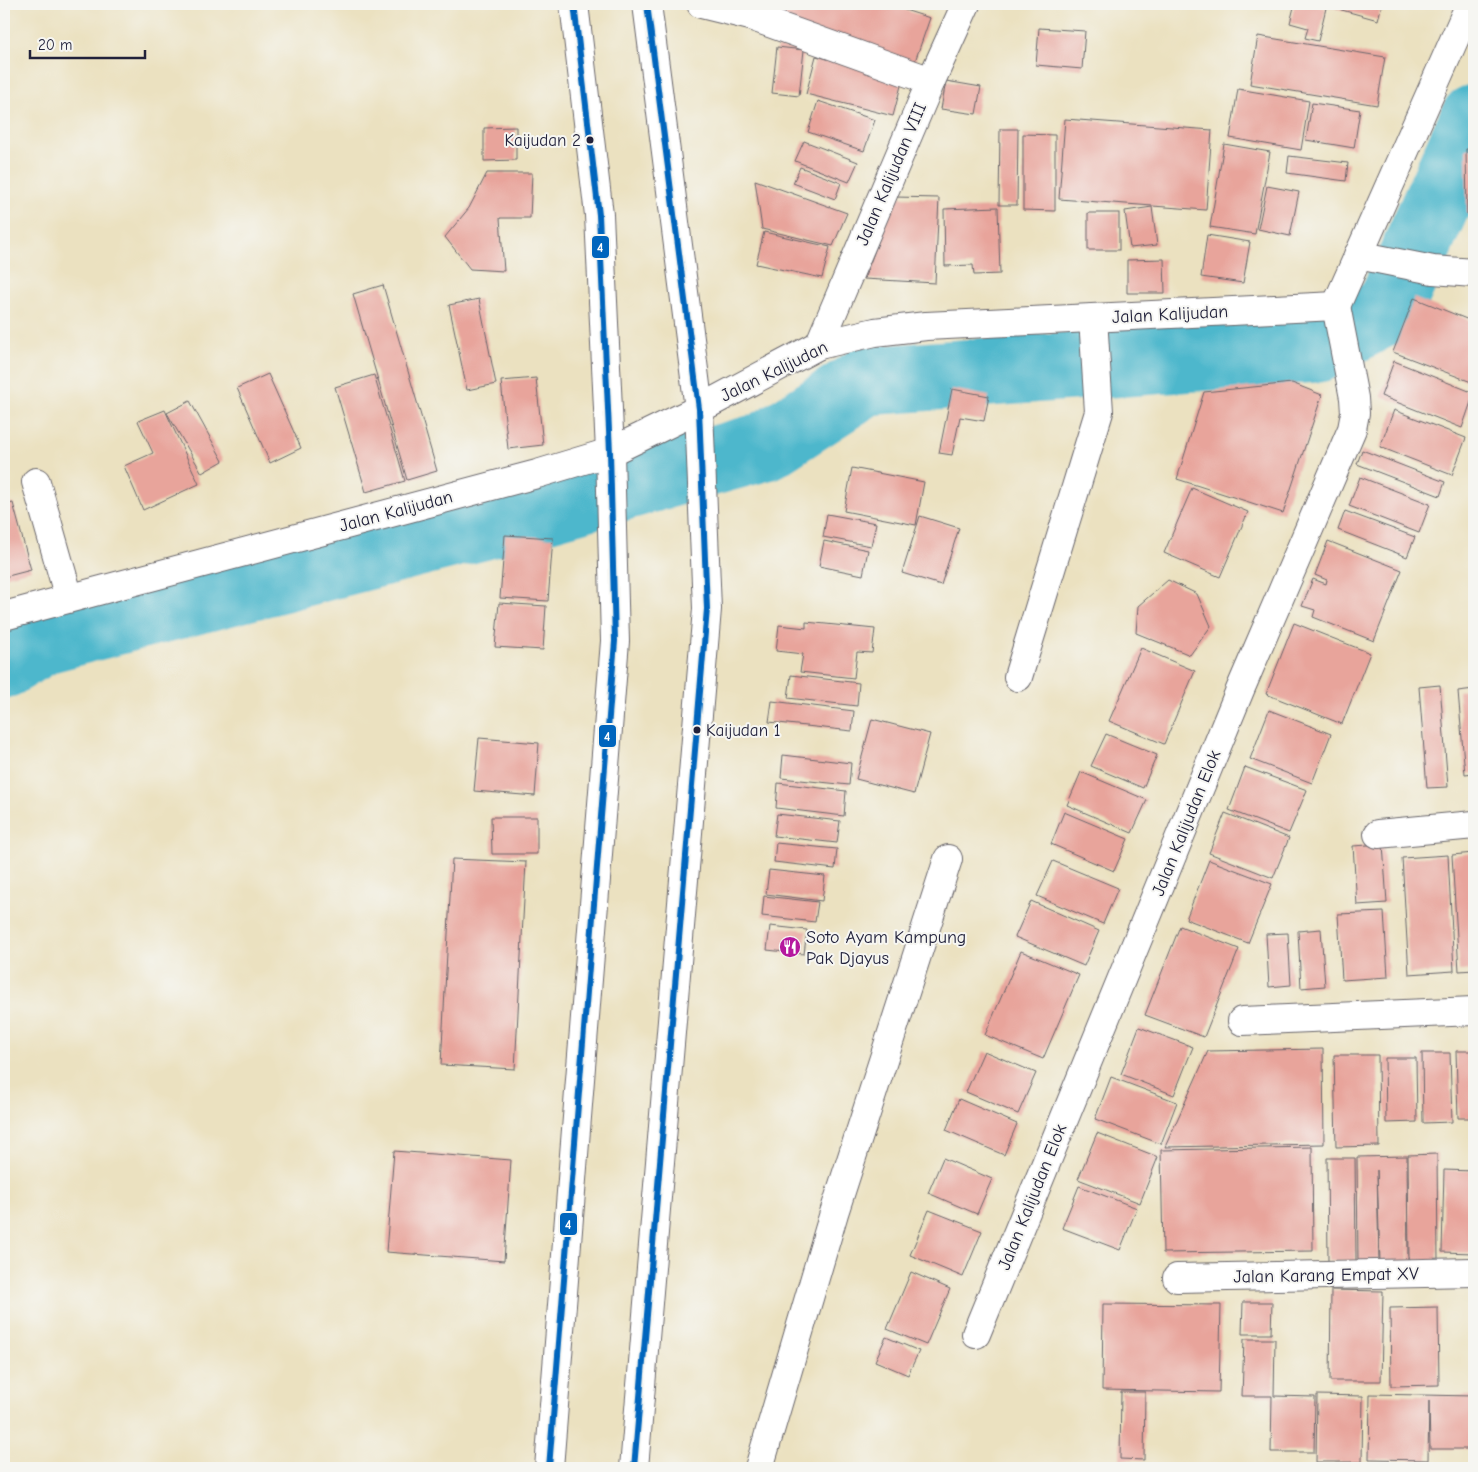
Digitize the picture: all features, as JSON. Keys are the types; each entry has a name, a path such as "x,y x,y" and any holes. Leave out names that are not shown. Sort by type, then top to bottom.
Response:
{"street":[{"path":"549,1468 615,641 610,465 599,215 574,4"},
{"path":"634,1468 707,609 699,409 648,4"},
{"path":"701,4 750,16 930,81"},
{"name":"Jalan Kalijudan VIII","path":"819,345 930,81 966,4"},
{"path":"1338,316 1358,256 1470,4"},
{"path":"1358,256 1433,270 1474,273"},
{"name":"Jalan Kalijudan","path":"4,616 537,474 610,465 699,409 819,345 875,332 926,326 1094,327 1338,316"},
{"name":"Jalan Kalijudan Elok","path":"976,1334 1240,690 1352,429 1355,413 1351,378 1338,316"},
{"path":"1018,677 1099,412 1094,327"},
{"path":"36,482 69,598"},
{"path":"1378,834 1474,825"},
{"path":"759,1468 834,1213 948,859"},
{"path":"1242,1021 1474,1011"},
{"name":"Jalan Karang Empat XV","path":"1177,1278 1474,1272"}],"building":[{"path":"772,4 886,4 930,18 913,67 767,19"},
{"path":"1288,4 1309,4 1326,8 1318,41 1305,38 1308,28 1290,23 1294,7 1287,6"},
{"path":"1320,4 1382,4 1378,20"},
{"path":"1039,28 1085,31 1082,69 1036,65"},
{"path":"1258,36 1385,57 1377,105 1250,84"},
{"path":"777,47 804,50 799,96 772,93"},
{"path":"816,56 903,78 893,116 806,94"},
{"path":"946,81 981,87 976,114 941,109"},
{"path":"1238,89 1309,101 1301,150 1230,138"},
{"path":"818,101 875,120 864,151 808,132"},
{"path":"1312,103 1360,110 1354,148 1306,140"},
{"path":"1065,119 1212,130 1206,210 1059,199"},
{"path":"516,127 516,160 484,161 484,128"},
{"path":"1000,129 1018,129 1017,205 999,205"},
{"path":"1023,134 1055,135 1055,211 1023,210"},
{"path":"804,141 858,162 849,182 795,161"},
{"path":"1224,144 1270,152 1255,234 1210,227"},
{"path":"1466,149 1474,149 1474,214 1467,214"},
{"path":"1289,156 1348,163 1346,181 1287,173"},
{"path":"800,167 841,183 835,199 793,183"},
{"path":"487,173 532,173 530,218 500,218 504,271 470,269 445,237 469,208"},
{"path":"755,180 847,213 833,246 762,229"},
{"path":"1267,186 1299,192 1290,236 1258,229"},
{"path":"895,197 939,198 935,283 864,279"},
{"path":"998,207 1000,274 974,275 973,265 945,266 944,209"},
{"path":"1152,207 1157,245 1130,248 1125,211"},
{"path":"1088,213 1119,213 1119,250 1088,250"},
{"path":"764,232 830,247 822,278 756,264"},
{"path":"1207,235 1250,242 1243,283 1201,277"},
{"path":"1164,259 1165,293 1127,293 1127,260"},
{"path":"383,285 437,471 407,480 353,294"},
{"path":"1414,298 1474,322 1474,383 1393,352"},
{"path":"479,299 496,384 467,390 449,305"},
{"path":"1394,361 1474,393 1462,428 1381,396"},
{"path":"268,374 301,448 270,463 237,388"},
{"path":"374,375 405,481 366,492 335,387"},
{"path":"536,378 543,445 508,449 501,381"},
{"path":"1292,383 1322,395 1283,513 1177,479 1204,392"},
{"path":"952,389 989,396 984,421 960,417 952,455 939,453"},
{"path":"190,401 223,461 202,473 167,413"},
{"path":"165,410 199,484 143,510 124,466 153,453 138,421"},
{"path":"1394,410 1466,438 1452,475 1380,447"},
{"path":"1362,450 1445,482 1440,496 1357,464"},
{"path":"852,468 924,482 916,525 844,511"},
{"path":"1360,477 1430,504 1419,533 1349,506"},
{"path":"1192,488 1248,512 1220,577 1164,553"},
{"path":"13,503 31,570 4,577 4,505"},
{"path":"1345,511 1415,537 1407,557 1338,530"},
{"path":"827,514 876,523 871,546 823,537"},
{"path":"920,516 959,528 941,585 902,573"},
{"path":"505,535 553,538 548,601 500,598"},
{"path":"824,541 868,550 863,575 819,566"},
{"path":"1328,541 1402,570 1374,641 1313,617 1315,610 1302,606 1313,579 1326,584 1327,580 1315,575"},
{"path":"1168,580 1197,594 1211,626 1190,655 1136,633 1138,606"},
{"path":"499,603 546,606 543,650 495,647"},
{"path":"806,622 875,629 872,653 857,652 854,678 800,672 803,654 776,651 779,625 806,628"},
{"path":"1294,623 1370,653 1342,724 1266,694"},
{"path":"1141,648 1195,671 1164,744 1109,721"},
{"path":"791,675 859,683 857,706 788,698"},
{"path":"1440,685 1448,787 1427,788 1419,687"},
{"path":"1474,689 1474,773 1465,774 1458,691"},
{"path":"772,701 854,711 852,731 769,722"},
{"path":"1269,710 1331,734 1312,783 1250,759"},
{"path":"872,719 930,734 914,794 856,779"},
{"path":"1106,734 1157,755 1143,788 1091,766"},
{"path":"479,738 539,743 535,796 474,791"},
{"path":"783,755 851,763 849,785 781,778"},
{"path":"1245,767 1307,790 1289,833 1229,810"},
{"path":"1081,772 1147,800 1132,833 1067,805"},
{"path":"778,783 846,791 844,816 776,808"},
{"path":"1064,812 1128,839 1114,871 1051,844"},
{"path":"1225,813 1289,838 1273,878 1209,853"},
{"path":"777,814 840,821 837,843 774,836"},
{"path":"491,817 537,817 537,854 492,854"},
{"path":"776,843 837,849 835,869 774,862"},
{"path":"1383,844 1387,903 1357,905 1353,846"},
{"path":"1474,853 1474,970 1459,971 1452,855"},
{"path":"1448,855 1454,971 1409,974 1402,858"},
{"path":"452,859 526,862 515,1069 441,1065"},
{"path":"1209,860 1272,884 1248,943 1186,919"},
{"path":"1053,861 1118,888 1103,924 1037,896"},
{"path":"769,870 825,876 822,901 766,894"},
{"path":"764,896 818,902 815,922 762,916"},
{"path":"1031,901 1099,931 1084,966 1015,937"},
{"path":"1384,912 1388,977 1342,980 1338,914"},
{"path":"770,926 807,930 804,954 767,950"},
{"path":"1180,926 1239,949 1204,1037 1145,1015"},
{"path":"1321,929 1325,986 1301,988 1298,931"},
{"path":"1288,933 1291,985 1269,987 1266,934"},
{"path":"1021,951 1079,975 1043,1059 985,1035"},
{"path":"1139,1027 1193,1047 1174,1095 1121,1074"},
{"path":"1323,1049 1324,1144 1165,1147 1208,1051"},
{"path":"984,1051 1036,1073 1018,1114 966,1092"},
{"path":"1456,1051 1474,1051 1474,1118 1458,1118"},
{"path":"1422,1053 1450,1053 1452,1122 1423,1123"},
{"path":"1334,1055 1378,1055 1379,1146 1336,1147"},
{"path":"1385,1058 1416,1058 1417,1122 1386,1123"},
{"path":"1111,1077 1177,1102 1161,1144 1095,1119"},
{"path":"959,1099 1017,1124 1004,1155 946,1130"},
{"path":"1097,1133 1158,1157 1140,1203 1078,1179"},
{"path":"1312,1147 1313,1251 1163,1253 1161,1150"},
{"path":"394,1151 511,1160 504,1261 386,1252"},
{"path":"1437,1154 1438,1261 1409,1261 1408,1155"},
{"path":"1407,1156 1408,1262 1380,1262 1377,1170 1379,1262 1358,1263 1357,1157"},
{"path":"943,1158 992,1179 977,1214 928,1193"},
{"path":"1327,1158 1355,1158 1356,1261 1328,1261"},
{"path":"1444,1170 1474,1171 1474,1253 1442,1252"},
{"path":"1079,1186 1137,1208 1120,1250 1062,1228"},
{"path":"929,1210 982,1231 963,1277 910,1255"},
{"path":"911,1272 950,1289 926,1345 887,1329"},
{"path":"1331,1290 1383,1291 1381,1381 1330,1381"},
{"path":"1243,1302 1272,1302 1271,1334 1242,1334"},
{"path":"1103,1304 1221,1305 1219,1392 1102,1390"},
{"path":"1438,1307 1439,1385 1391,1386 1390,1308"},
{"path":"886,1337 919,1351 908,1375 875,1361"},
{"path":"1244,1339 1275,1339 1274,1396 1315,1397 1314,1452 1271,1452 1272,1396 1242,1396"},
{"path":"1121,1392 1145,1392 1144,1460 1120,1459"},
{"path":"1370,1394 1474,1396 1474,1449 1430,1449 1429,1401 1428,1460 1369,1459"},
{"path":"1317,1395 1363,1396 1362,1462 1316,1462"}],"waterway":[{"path":"4,664 45,639 481,526 766,446 866,381 1318,348 1389,309 1474,119"}],"transit line":[{"name":"4","path":"549,1468 615,641 610,452 599,215 574,4"},
{"name":"4","path":"634,1468 707,609 699,409 647,4"}],"place":[{"name":"Kaijudan 2","path":"590,140"},
{"name":"Kaijudan 1","path":"697,730"},
{"name":"Soto Ayam Kampung Pak Djayus","path":"790,947"}]}
